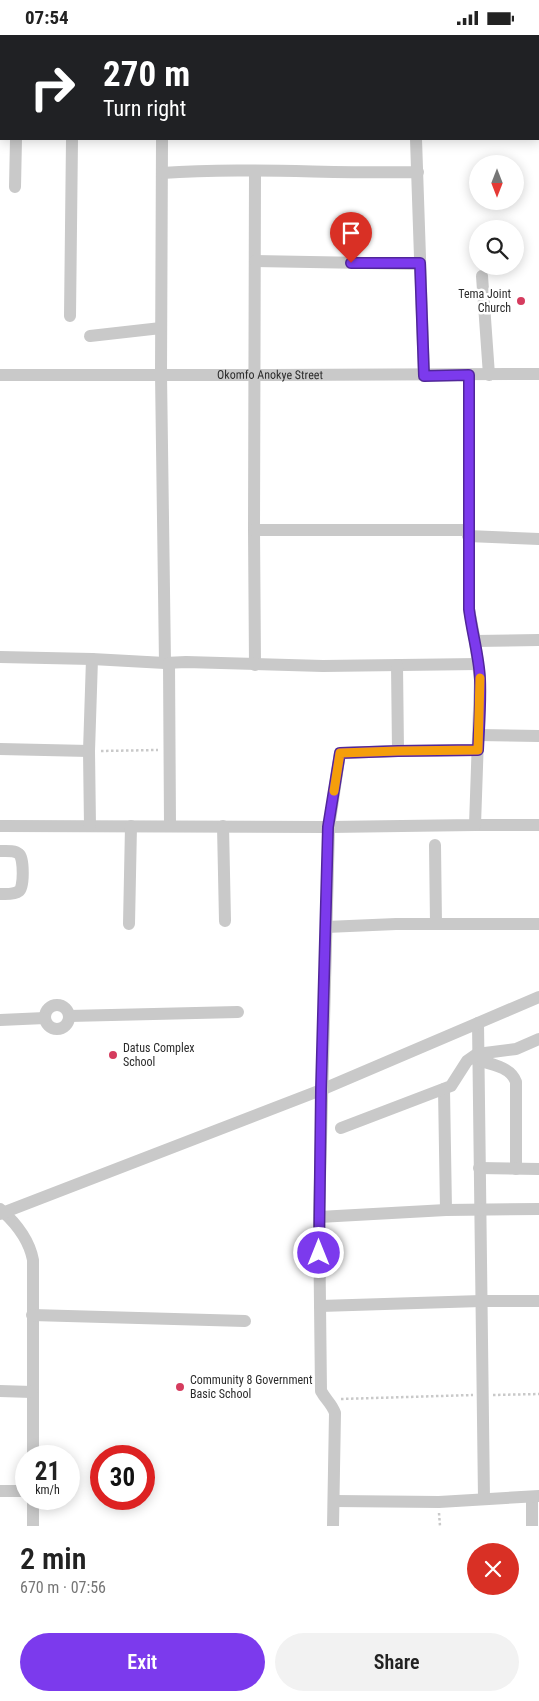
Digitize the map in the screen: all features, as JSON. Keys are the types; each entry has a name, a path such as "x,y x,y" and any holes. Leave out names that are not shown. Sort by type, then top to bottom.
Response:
{"street":[{"path":"14,187 16,140"},
{"path":"70,316 72,140"},
{"path":"162,140 161,375 170,826"},
{"path":"416,140 424,376"},
{"path":"162,173 198,170 418,172"},
{"path":"255,171 255,665"},
{"path":"255,261 420,263"},
{"path":"482,276 489,375"},
{"path":"90,336 161,328"},
{"name":"Okomfo Anokye Street","path":"0,375 424,376 539,374"},
{"path":"469,375 469,609 480,680 476,825"},
{"path":"254,531 468,533 539,539"},
{"path":"475,641 539,640"},
{"path":"0,657 255,665 478,664"},
{"path":"90,826 89,751 92,659"},
{"path":"396,665 398,751"},
{"path":"478,735 539,736"},
{"path":"0,749 89,751"},
{"path":"333,1526 336,1413 333,1405 325,1399 321,1391 319,1217 328,827 340,753 478,750"},
{"path":"0,826 328,827 539,825"},
{"path":"129,924 131,826"},
{"path":"223,826 225,921"},
{"path":"435,845 436,924"},
{"path":"0,851 15,851 22,858 22,888 14,894 0,894"},
{"path":"326,927 539,924"},
{"path":"33,1445 33,1260 23,1233 1,1212 321,1090 539,997"},
{"path":"0,1020 45,1018 50,1007 58,1005 66,1009 69,1016 238,1012"},
{"path":"478,1023 484,1499"},
{"path":"341,1128 451,1086 466,1061 516,1049 539,1039"},
{"path":"477,1057 509,1071 514,1076 516,1082 516,1169"},
{"path":"444,1089 446,1211"},
{"path":"479,1168 539,1169"},
{"path":"319,1217 539,1209"},
{"path":"320,1306 539,1301"},
{"path":"32,1315 245,1321"},
{"path":"0,1391 32,1392"},
{"path":"0,1491 15,1491"},
{"path":"335,1501 439,1502 535,1496 532,1526"},
{"path":"33,1510 33,1526"}],"path":[{"path":"89,751 169,749"},
{"path":"325,1399 539,1394"}],"slow traffic":[{"path":"334,791 340,753 478,750 480,678"}],"place":[{"name":"Tema Joint Church","path":"521,301"},
{"name":"Datus Complex School","path":"113,1055"},
{"name":"Community 8 Government Basic School","path":"180,1387"}],"route":[{"path":"319,1253 328,827 340,753 478,750 480,680 469,609 469,375 424,376 420,263 351,263"}]}
